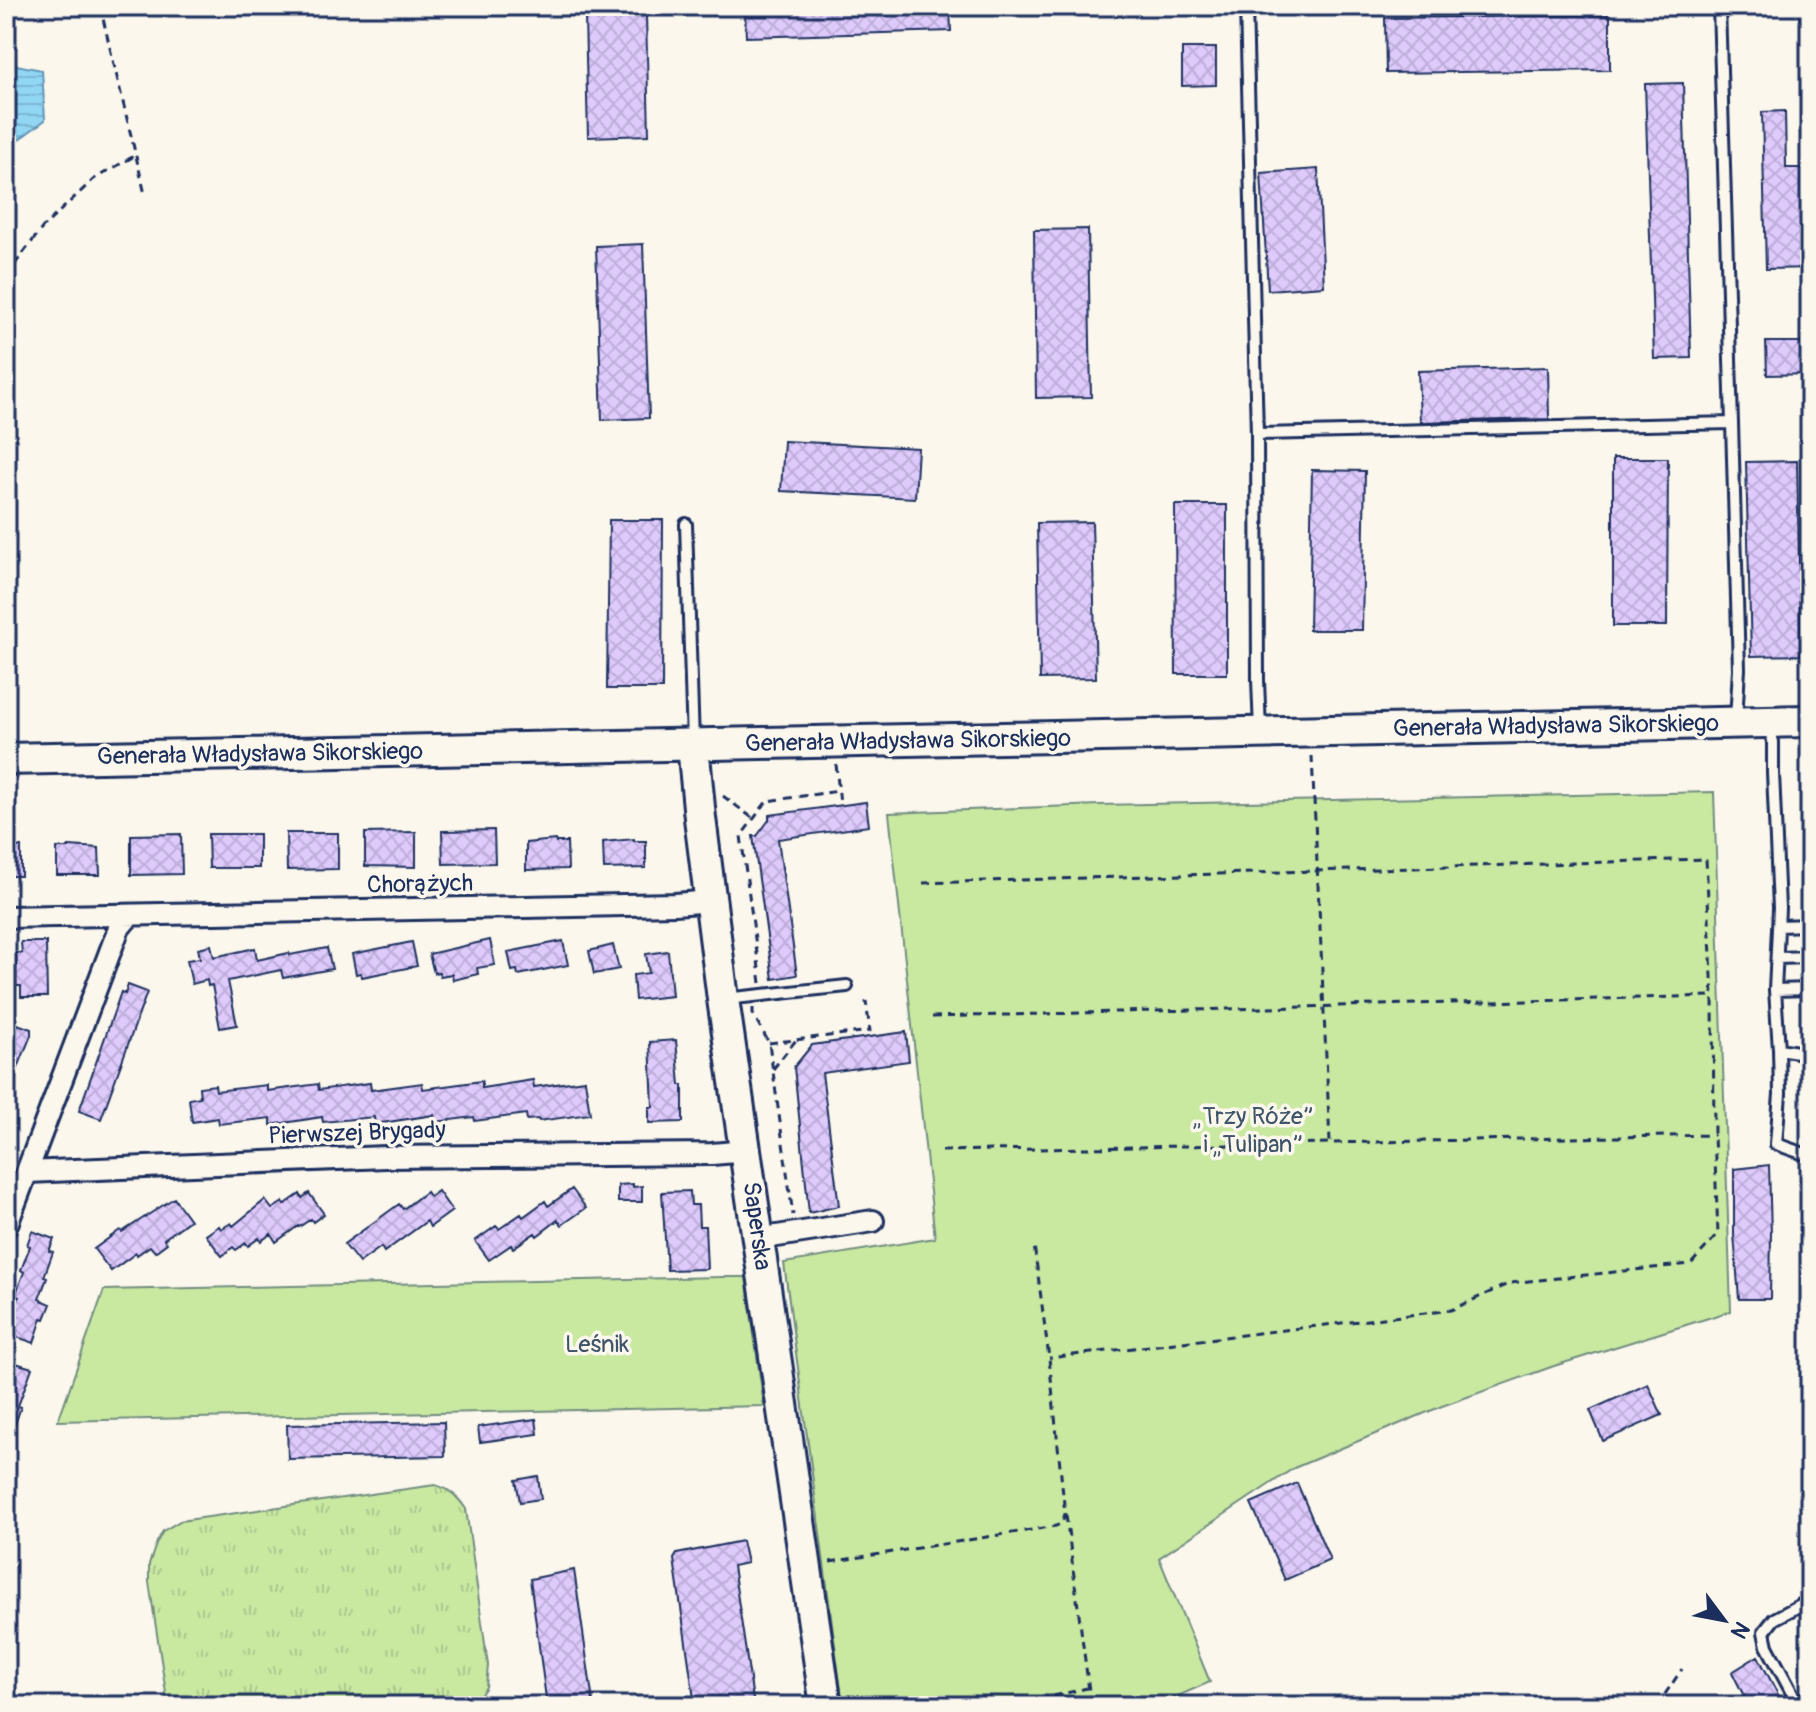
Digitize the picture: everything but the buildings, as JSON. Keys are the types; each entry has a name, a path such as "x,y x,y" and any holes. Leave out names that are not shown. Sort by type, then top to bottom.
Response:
{"main road":[{"name":"Generała Władysława Sikorskiego","path":"6,759 1810,721"},
{"name":"Saperska","path":"693,745 711,901 746,997 747,1151 826,1706"}],"street":[{"name":"Chorążych","path":"6,917 644,905 711,901"},
{"path":"6,1227 119,928 129,916"},
{"name":"Pierwszej Brygady","path":"27,1172 385,1157 712,1154 747,1151"},
{"path":"758,1239 873,1221"}],"lane":[{"path":"1246,6 1257,434 1260,733"},
{"path":"1719,6 1739,669 1736,722"},
{"path":"1257,434 1732,423"},
{"path":"686,524 693,745"},
{"path":"1767,722 1773,742 1779,908 1775,990 1780,1094 1776,1144 1810,1156"},
{"path":"1778,926 1810,925"},
{"path":"1777,958 1810,957"},
{"path":"746,997 847,986"},
{"path":"1775,990 1810,989"},
{"path":"1779,1049 1810,1054"},
{"path":"1799,1706 1767,1646 1764,1632 1774,1619 1810,1600"}],"path":[{"path":"100,6 145,194"},
{"path":"6,276 43,227 94,179 136,155"},
{"path":"1311,732 1330,1142"},
{"path":"836,761 840,804"},
{"path":"717,791 754,819"},
{"path":"795,1233 769,1043 746,997 741,836 767,801 839,791"},
{"path":"923,883 1706,859 1713,996 1718,1234 1691,1264 1510,1283 1451,1310 1049,1358"},
{"path":"932,1017 1713,996"},
{"path":"769,1043 870,1031 866,1001"},
{"path":"773,1069 796,1040"},
{"path":"942,1151 1714,1135"},
{"path":"1034,1245 1091,1706"},
{"path":"806,1566 1056,1526 1062,1523 1065,1514"},
{"path":"1657,1706 1682,1669"},
{"path":"1013,1706 1088,1688"}],"green space":[{"name":"„Trzy Róże” i „Tulipan”","path":"1714,792 1731,1311 1554,1366 1442,1406 1294,1468 1159,1558 1210,1682 1155,1706 843,1706 784,1263 935,1238 889,813 1100,805"},
{"name":"Leśnik","path":"746,1277 764,1406 58,1421 104,1290"},
{"path":"435,1485 453,1494 466,1509 488,1665 486,1687 473,1706 168,1706 149,1582 149,1564 163,1531 180,1521"}],"water":[{"path":"6,63 42,70 45,120 6,149"}]}
